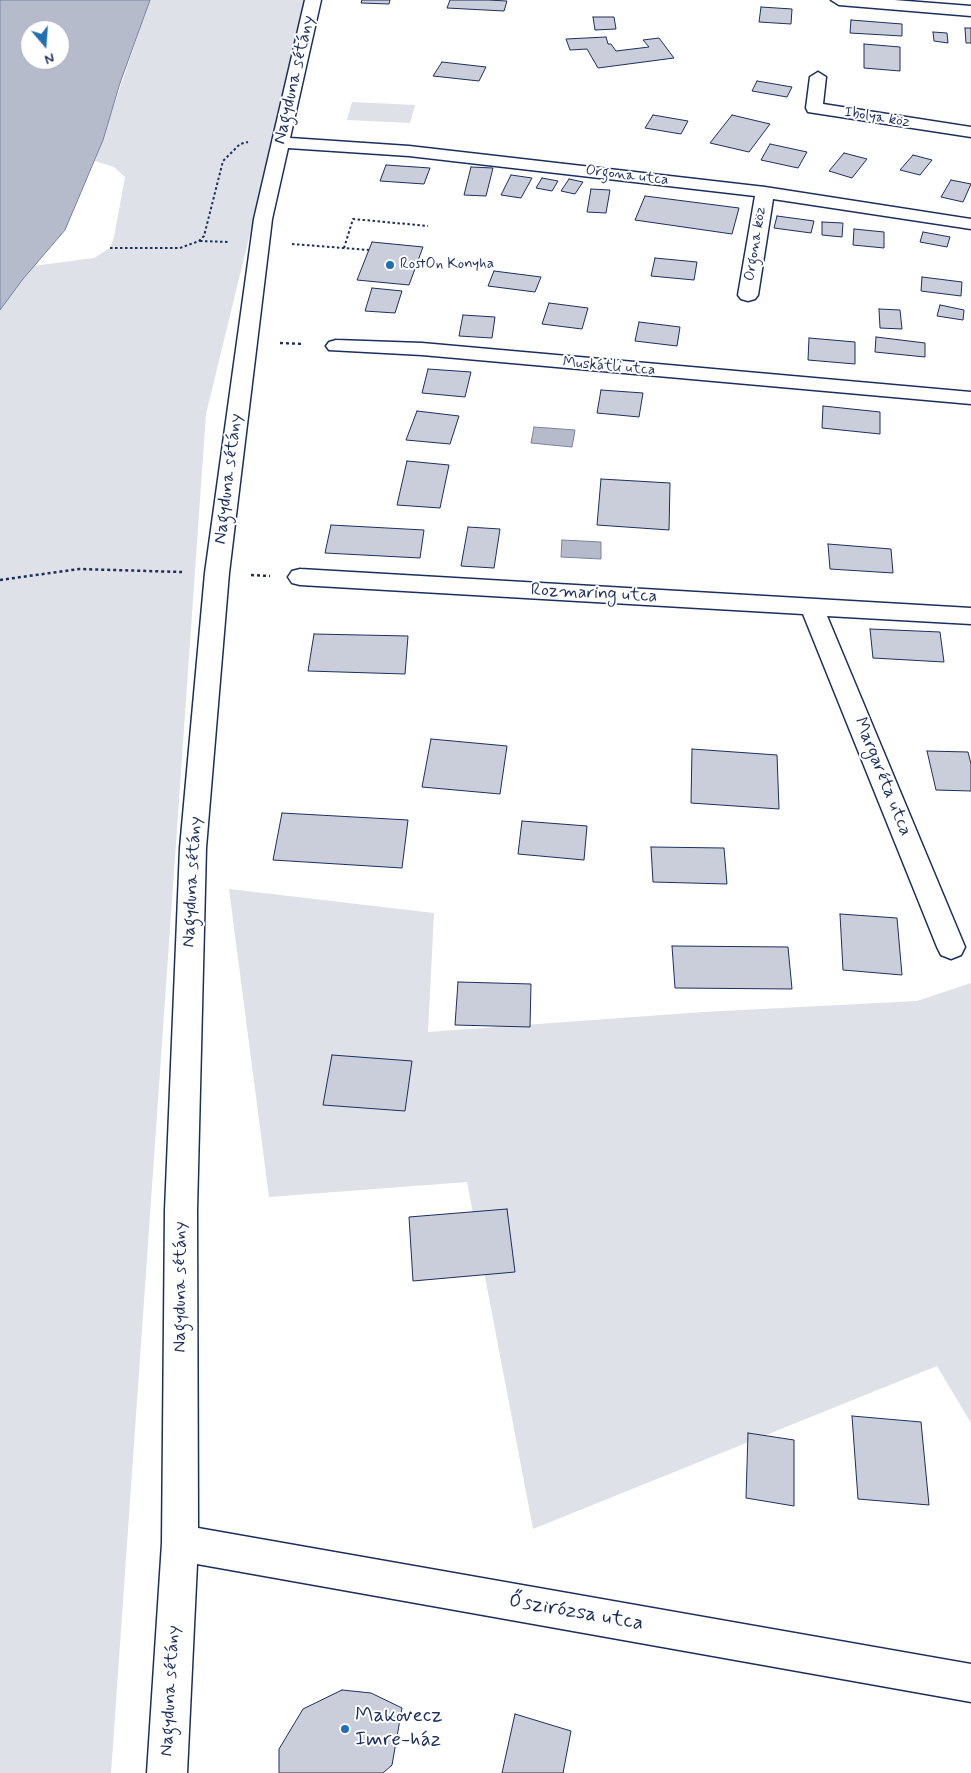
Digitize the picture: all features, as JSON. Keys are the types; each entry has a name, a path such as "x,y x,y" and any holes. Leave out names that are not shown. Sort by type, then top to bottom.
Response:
{"street":[{"name":"Nagyduna sétány","path":"167,1773 180,1543 181,1210 193,848 217,573 263,218 313,0"},
{"path":"839,0 971,11"},
{"name":"Ibolya köz","path":"818,77 814,108 971,132"},
{"name":"Orgona utca","path":"281,142 409,151 765,192 971,224"},
{"name":"Orgona köz","path":"748,295 765,192"},
{"name":"Muskátli utca","path":"336,346 422,350 971,398"},
{"name":"Rozmaring utca","path":"300,577 971,616"},
{"name":"Margaréta utca","path":"812,607 951,947"},
{"name":"Őszirózsa utca","path":"180,1543 971,1683"}],"path":[{"path":"110,248 180,248 199,240 204,236 223,161 240,144 255,141 281,142"},
{"path":"344,248 353,219 428,226"},
{"path":"302,245 369,250"},
{"path":"247,341 336,346"},
{"path":"0,580 79,569 300,577"}],"shaded area":[{"path":"150,0 307,0 206,414 111,1773 0,1773 0,310 33,266 94,258 110,248 114,237 125,177 114,167 95,161"},
{"path":"352,102 415,105 410,123 347,120"},
{"path":"229,889 434,913 428,1032 703,1012 917,1001 971,983 971,1423 937,1366 533,1529 467,1182 269,1197"}],"water":[{"path":"0,0 150,0 120,83 103,140 65,230 23,279 0,310"},
{"path":"534,427 575,430 572,447 531,443"},
{"path":"562,540 601,542 601,559 561,557"}],"building":[{"path":"362,0 390,0 389,4 361,3"},
{"path":"450,0 507,1 504,11 447,8"},
{"path":"761,7 792,9 791,24 759,22"},
{"path":"593,17 614,17 616,29 595,30"},
{"path":"851,20 902,24 902,36 850,33"},
{"path":"965,28 971,28 971,43 966,43"},
{"path":"933,32 947,33 948,43 934,41"},
{"path":"606,37 608,44 611,44 616,51 649,47 643,40 659,38 674,58 598,68 587,49 570,50 566,39"},
{"path":"864,44 900,47 900,71 864,68"},
{"path":"442,62 486,67 479,81 433,76"},
{"path":"757,81 792,87 787,97 752,91"},
{"path":"653,115 688,121 681,134 645,128"},
{"path":"732,115 770,124 749,152 710,143"},
{"path":"770,144 807,152 798,168 761,160"},
{"path":"844,153 867,159 852,178 829,171"},
{"path":"913,155 932,160 920,175 900,170"},
{"path":"386,165 430,168 424,184 380,181"},
{"path":"471,167 493,168 486,196 464,195"},
{"path":"511,175 532,178 521,198 501,195"},
{"path":"542,178 558,181 552,191 536,188"},
{"path":"569,179 583,182 575,194 561,191"},
{"path":"951,180 971,184 963,202 941,197"},
{"path":"591,189 610,190 606,213 587,212"},
{"path":"645,196 739,208 732,234 635,220"},
{"path":"777,216 814,221 811,233 774,228"},
{"path":"822,222 843,223 842,237 822,235"},
{"path":"854,229 884,232 884,248 853,245"},
{"path":"923,232 950,237 947,247 920,242"},
{"name":"RostOn Konyha","path":"372,242 423,247 409,285 357,280"},
{"path":"655,258 697,262 694,280 651,276"},
{"path":"494,271 541,277 535,292 488,286"},
{"path":"922,277 962,282 961,296 921,291"},
{"path":"372,288 402,291 395,313 365,311"},
{"path":"549,303 588,308 582,329 542,324"},
{"path":"940,305 964,310 963,320 937,316"},
{"path":"879,309 900,310 902,329 880,328"},
{"path":"463,315 495,317 492,338 459,336"},
{"path":"639,322 680,327 677,346 635,341"},
{"path":"876,337 925,343 925,357 875,352"},
{"path":"809,338 855,342 855,364 808,360"},
{"path":"428,369 471,372 465,397 422,393"},
{"path":"601,390 643,393 639,417 597,413"},
{"path":"823,406 880,412 880,434 822,428"},
{"path":"417,411 459,416 450,444 406,440"},
{"path":"407,461 449,465 440,508 397,505"},
{"path":"601,479 670,483 669,530 597,525"},
{"path":"331,525 424,530 420,558 325,553"},
{"path":"468,527 500,529 494,568 461,566"},
{"path":"828,544 891,549 893,573 830,569"},
{"path":"870,629 940,632 944,662 873,658"},
{"path":"314,634 408,636 405,674 308,671"},
{"path":"431,739 507,746 500,794 422,787"},
{"path":"692,749 777,755 779,809 691,803"},
{"path":"927,751 968,752 971,764 971,791 936,790"},
{"path":"282,813 408,820 402,868 273,860"},
{"path":"522,821 587,826 584,860 518,854"},
{"path":"651,847 724,848 727,884 653,882"},
{"path":"840,914 897,918 902,975 843,970"},
{"path":"672,946 788,947 792,989 675,988"},
{"path":"458,982 531,984 530,1027 455,1025"},
{"path":"332,1055 412,1061 405,1111 323,1105"},
{"path":"507,1209 515,1272 413,1281 409,1217"},
{"path":"852,1416 921,1422 929,1505 858,1499"},
{"path":"748,1433 794,1440 794,1506 746,1498"},
{"name":"Makovecz Imre-ház","path":"342,1690 371,1693 402,1708 392,1765 383,1773 279,1773 279,1749 303,1709"},
{"path":"515,1714 571,1731 563,1773 502,1773"}],"place":[{"name":"RostOn Konyha","path":"390,265"},
{"name":"Makovecz Imre-ház","path":"345,1729"}]}
